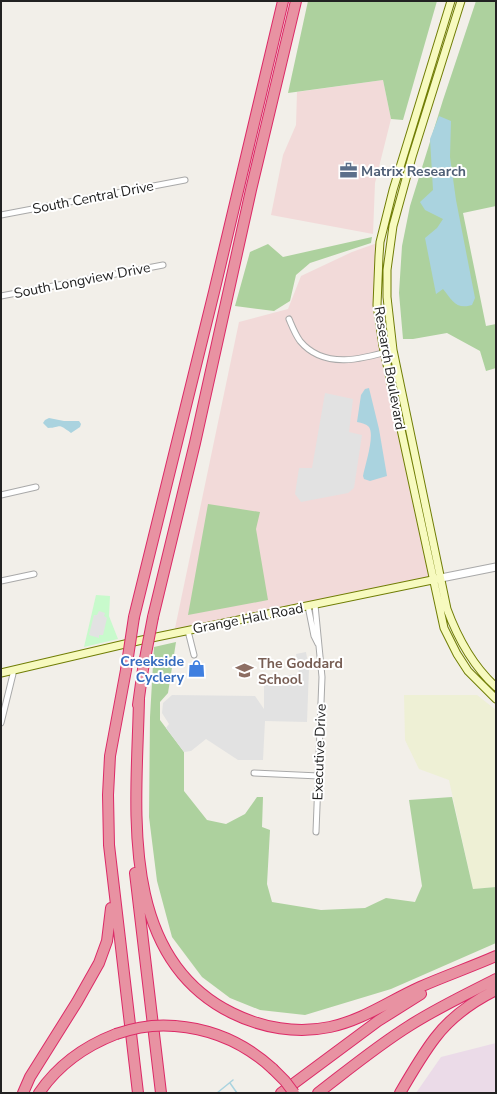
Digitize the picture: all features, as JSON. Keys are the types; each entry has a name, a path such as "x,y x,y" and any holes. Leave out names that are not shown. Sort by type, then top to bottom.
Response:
{"highway":[{"path":"138,1093 109,845 108,795 110,756 134,617 213,300 283,1"},
{"path":"161,1093 139,920 132,832 132,773 139,699 153,617 193,450 251,190 296,1"},
{"path":"139,699 136,799 140,864 145,894 156,930 168,955 183,976 204,996 227,1011 254,1022 272,1027 289,1029 317,1029 358,1019 418,988 496,956"},
{"path":"119,704 114,769 113,816 115,866 143,1093"},
{"path":"23,1093 30,1077 81,996 99,963 106,941 114,890"},
{"path":"281,1093 378,1021 428,990 474,966"},
{"path":"318,1093 366,1056 410,1025 496,979"},
{"path":"400,1093 425,1051 438,1033 468,1007 496,990"},
{"path":"39,1093 53,1075 72,1057 96,1042 142,1026 159,1025 200,1029 229,1039 253,1053 273,1069 294,1093"},
{"path":"326,1093 366,1056"}],"main road":[{"name":"Research Boulevard","path":"452,1 393,190 380,242 378,305 385,352 437,579 458,637 464,649 478,668 496,687"},
{"name":"Research Boulevard","path":"461,1 412,157 393,226 387,270 387,297 394,350 437,579 444,628 457,654 468,671 496,699"},
{"name":"Grange Hall Road","path":"1,673 188,631 437,579"}],"street":[{"name":"South Central Drive","path":"1,215 185,180"},
{"name":"South Longview Drive","path":"1,296 163,265"},
{"path":"289,319 295,334 305,346 324,358 339,361 394,350"},
{"path":"1,495 36,487"},
{"name":"Grange Hall Road","path":"437,579 496,567"},
{"path":"1,581 34,574"},
{"name":"Executive Drive","path":"312,605 320,648 322,677 316,832"},
{"path":"188,631 194,655"},
{"path":"1,723 13,670"},
{"path":"254,773 318,776"}],"shaded area":[{"path":"383,80 391,119 375,183 373,234 271,215 283,155 296,125 297,92"},
{"path":"380,242 377,305 434,580 174,633 239,322 288,309 301,276 352,252"},
{"path":"325,393 353,399 349,432 362,435 354,488 348,493 301,502 295,494 299,468 312,468"},
{"path":"99,611 105,613 104,616 107,618 103,635 99,635 99,638 89,635 94,615 97,615"},
{"path":"306,652 309,669 307,722 265,721 263,760 238,760 206,739 191,751 184,752 166,728 169,724 162,713 163,703 172,695 255,696 264,709 264,679 299,674 296,654"},
{"path":"496,1043 496,1093 416,1093 441,1057"}],"green space":[{"path":"308,1 437,1 403,120 391,119 383,80 288,93"},
{"path":"476,1 496,1 496,206 463,213 486,326 496,324 496,368 486,371 480,351 447,333 413,339 403,339 399,293 402,246 410,206"},
{"path":"372,237 371,243 310,263 296,275 290,301 274,311 235,306 250,252 268,244 283,257"},
{"path":"208,504 260,512 256,529 268,600 188,615"},
{"path":"96,595 110,596 109,616 118,639 84,647"},
{"path":"176,642 168,693 160,702 160,720 184,752 184,791 207,820 226,824 245,814 257,797 263,797 262,827 270,830 267,884 272,902 321,910 365,908 386,898 415,902 422,886 409,800 452,797 473,889 496,887 496,943 391,989 305,1015 260,1010 230,998 202,977 172,937 157,881 149,817 150,717 154,647"},
{"path":"404,695 477,695 496,710 496,887 473,889 449,780 419,769 405,740"}],"water":[{"path":"439,116 451,121 450,157 456,200 475,298 472,305 467,306 458,305 455,303 443,289 436,294 425,238 437,228 443,219 425,210 420,202 433,190 430,139"},
{"path":"369,388 379,429 387,476 370,481 364,479 363,476 369,451 371,431 367,425 357,422 361,395 365,389"},
{"path":"49,418 64,421 79,421 81,424 80,427 71,433 59,426 48,428 43,423"}],"waterway":[{"path":"217,1093 233,1080"},
{"path":"230,1083 237,1093"}],"place":[{"name":"Matrix Research","path":"348,171"},
{"name":"Creekside Cyclery","path":"197,669"},
{"name":"The Goddard School","path":"245,671"}]}
